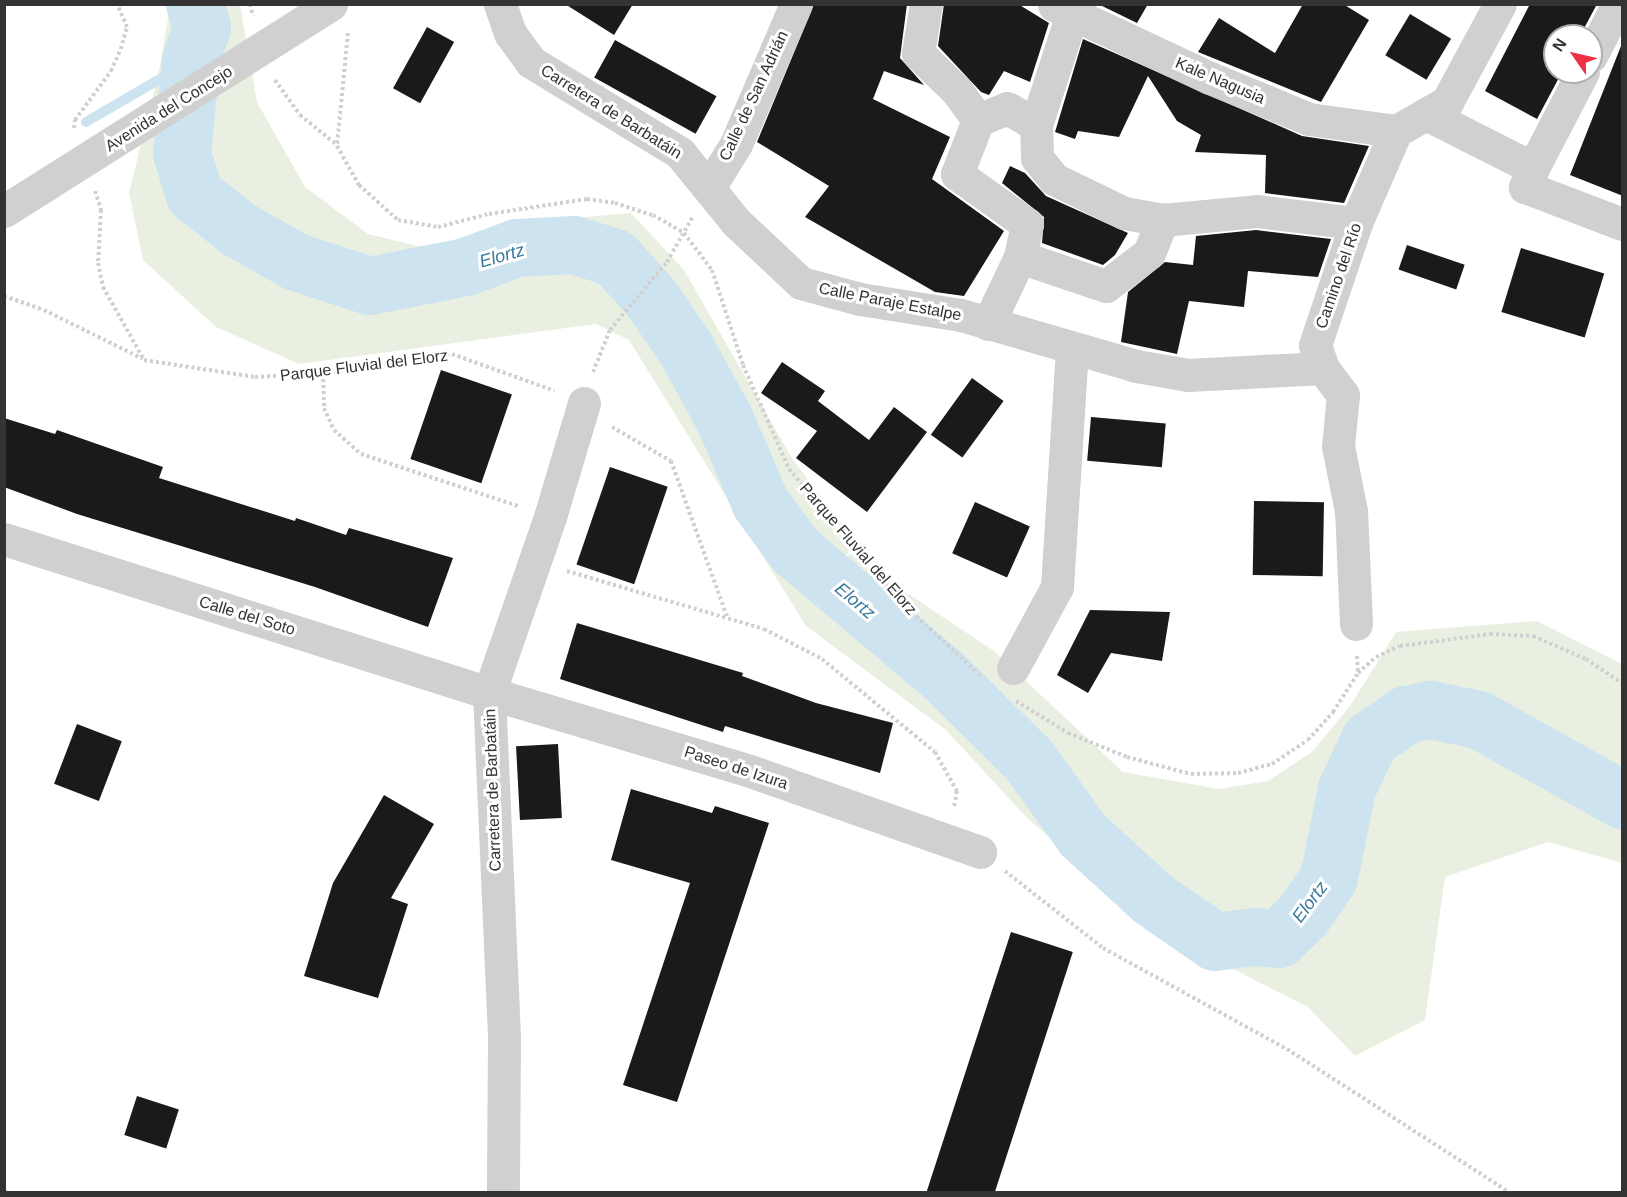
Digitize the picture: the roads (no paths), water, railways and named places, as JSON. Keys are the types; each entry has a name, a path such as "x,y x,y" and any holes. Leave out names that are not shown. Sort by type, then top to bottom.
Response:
{"street":[{"name":"Carretera de Barbatáin","path":"500,4 510,33 531,62 680,153 710,186"},
{"name":"Calle de San Adrián","path":"710,186 736,144 796,4"},
{"path":"926,4 918,53 957,91 978,120"},
{"path":"1396,131 1447,102 1500,4"},
{"path":"1603,33 1618,4"},
{"path":"1068,8 1036,125 1037,158 1054,179 1124,213 1162,220 1257,210 1356,223"},
{"name":"Kale Nagusia","path":"1068,8 1309,119 1396,131"},
{"name":"Avenida del Concejo","path":"4,211 131,133 270,32 339,16"},
{"path":"1577,84 1525,187 1623,224"},
{"path":"988,324 1020,256 1027,224 957,174 978,120 1007,108 1036,125"},
{"path":"1426,114 1533,168"},
{"name":"Camino del Río","path":"1356,624 1351,511 1338,446 1343,395 1323,368 1315,345 1356,223 1396,131"},
{"name":"Calle Paraje Estalpe","path":"710,186 736,222 801,284 988,324 1136,366 1188,375 1323,368"},
{"path":"1020,256 1106,286 1149,253 1162,220"},
{"path":"1003,682 1057,587 1072,349"},
{"name":"Carretera de Barbatáin","path":"503,1192 504,1039 489,693 550,517 584,403"},
{"name":"Calle del Soto","path":"4,539 489,693"},
{"name":"Paseo de Izura","path":"489,693 750,771 980,852"}],"waterway":[{"name":"Elortz","path":"195,4 202,27 191,61 182,154 195,195 238,229 296,262 370,286 466,267 517,248 574,245 615,258 651,298 686,349 725,420 761,504 796,551 944,676 1029,760 1083,835 1153,899 1215,942 1255,937 1279,939 1303,916 1329,878 1347,789 1370,740 1406,715 1430,710 1479,720 1622,800"},
{"path":"86,122 191,61"}]}
